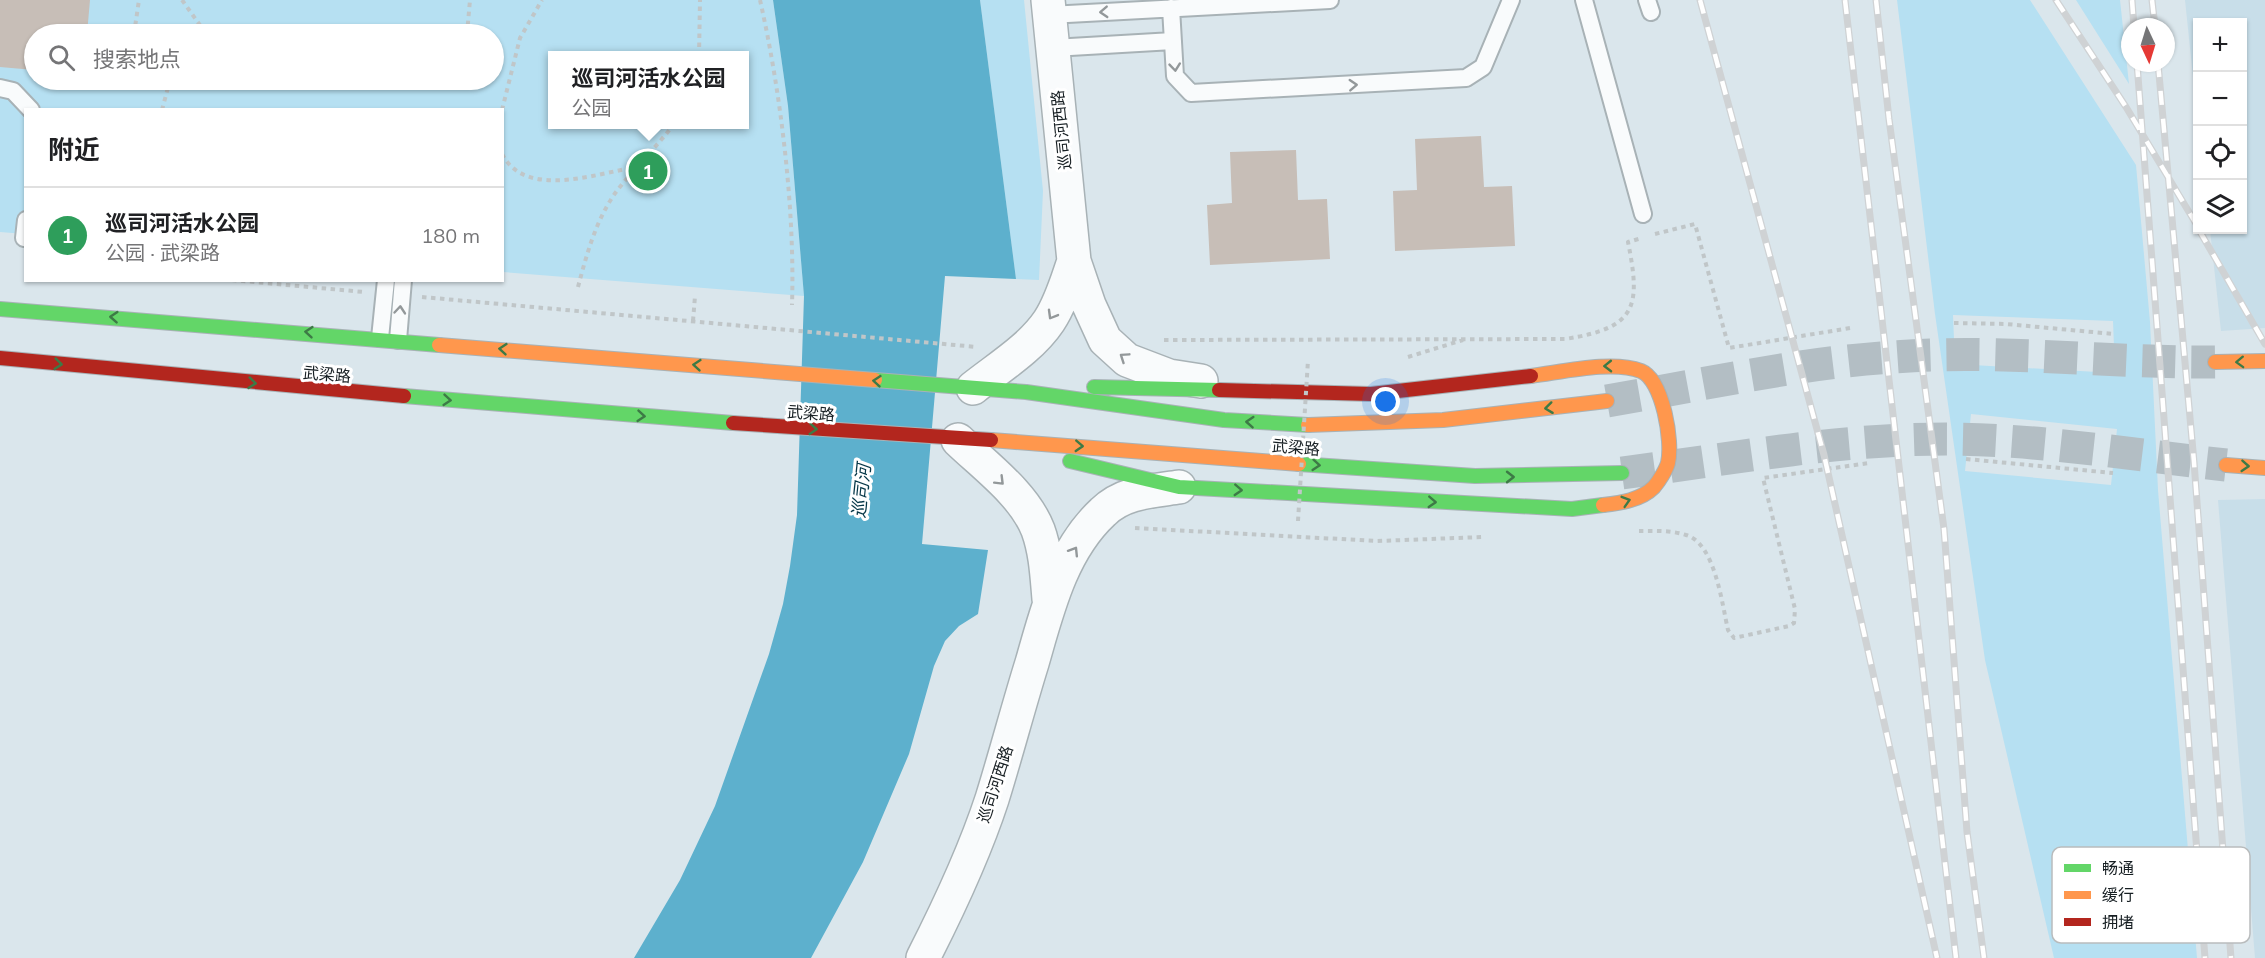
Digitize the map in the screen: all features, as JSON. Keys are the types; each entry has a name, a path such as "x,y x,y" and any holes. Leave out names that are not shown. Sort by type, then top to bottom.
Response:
{"main road":[{"name":"武梁路","path":"0,309 1026,392 1149,413 1271,423 1344,425 1478,417 1607,401"},
{"name":"武梁路","path":"0,358 346,392 1428,475 1509,477 1622,473"},
{"path":"2215,362 2265,361"},
{"path":"1026,392 1074,387 1371,394 1603,365 1634,368 1652,379 1659,389 1670,456 1659,481 1645,494 1625,502 1572,509 1179,487 1063,459 1036,444"},
{"path":"2226,465 2265,468"}],"street":[{"name":"巡司河西路","path":"1048,8 1074,261 1101,332 1116,351 1127,360 1168,376 1262,392"},
{"name":"巡司河西路","path":"973,388 1026,345 1049,320 1059,302 1074,261"},
{"name":"巡司河西路","path":"945,439 1021,503 1037,527 1046,561 1049,604"},
{"name":"巡司河西路","path":"923,958 969,860 991,801 1049,604 1068,560 1089,527 1103,511 1130,495 1179,487"}],"lane":[{"path":"1048,8 1171,8 1330,0"},
{"path":"1171,8 1175,76 1191,93 1466,78 1483,67 1510,0"},
{"path":"1584,0 1643,214"},
{"path":"1053,48 1173,41"},
{"path":"0,88 13,91 29,108"},
{"path":"380,338 394,288"},
{"path":"394,288 398,340"}],"path":[{"path":"136,24 139,0"},
{"path":"182,0 199,24"},
{"path":"468,24 470,0"},
{"path":"502,108 520,38 542,0"},
{"path":"699,51 700,0"},
{"path":"760,0 767,32 782,141 792,305"},
{"path":"162,108 167,90"},
{"path":"578,287 587,252 604,212 637,166 670,129"},
{"path":"504,156 518,173 538,181 637,166"},
{"path":"1152,340 1565,339 1590,335 1617,324 1630,307 1635,290 1628,242 1695,224 1728,348 1850,328"},
{"path":"272,282 394,288 693,321 939,344"},
{"path":"693,321 694,296"},
{"path":"1954,323 2006,324 2114,334"},
{"path":"1404,358 1467,339"},
{"path":"1298,521 1308,360"},
{"path":"1966,459 2113,473"},
{"path":"1630,532 1686,535 1701,545 1709,558 1728,630 1734,638 1789,626 1794,623 1795,609 1763,478 1869,463"},
{"path":"1089,527 1377,540 1487,537"}],"shaded area":[{"path":"0,0 773,0 788,106 804,296 504,272 504,108 24,108 24,234 0,232"},
{"path":"980,0 1024,0 1043,191 1039,280 1016,279"},
{"path":"1897,0 2030,0 2136,165 2150,322 2158,490 2188,847 2052,847 2052,943 2196,943 2197,958 2054,958 1985,660 1935,314","holes":["1953,315 2113,321 2115,373 1955,364","1971,414 2117,429 2111,485 1965,471"]},
{"path":"2076,0 2120,0 2121,71"},
{"path":"2185,0 2265,0 2265,328 2221,331 2210,234 2247,234 2247,18 2193,18 2193,77"},
{"path":"2121,72 2128,72 2129,84"},
{"path":"2265,499 2265,958 2255,958 2250,896 2250,847 2246,847 2218,500"}],"water":[{"name":"巡司河","path":"773,0 980,0 1016,279 945,276 922,544 988,550 978,614 959,626 945,641 934,666 909,754 863,862 811,958 634,958 680,880 715,806 769,654 783,604 790,566 797,515 804,296 788,106"}],"building":[{"path":"0,0 90,0 88,24 24,24 24,69 0,67"},
{"path":"1481,136 1484,187 1512,186 1515,246 1395,251 1393,191 1417,190 1415,139"},
{"path":"1296,150 1298,200 1327,199 1330,259 1210,265 1207,205 1232,203 1230,152"}],"tunnel":[{"path":"1607,401 1786,369 1894,357 2014,355 2215,362"},
{"path":"1622,473 1828,446 1953,439 2055,445 2226,465"}],"railway":[{"path":"1700,0 1824,455 1937,958"},
{"path":"1845,0 1956,958"},
{"path":"1876,0 1889,119 1944,529 1967,832 1984,958"},
{"path":"2056,0 2126,107 2193,219"},
{"path":"2132,0 2133,18"},
{"path":"2152,0 2154,18"},
{"path":"2138,72 2197,847"},
{"path":"2159,72 2194,462 2223,847"},
{"path":"2201,234 2265,344"},
{"path":"2204,943 2205,958"},
{"path":"2230,943 2231,958"}],"traffic: fast":[{"path":"0,309 439,345"},
{"path":"875,380 1026,392 1224,420 1308,425"},
{"path":"1094,387 1219,390"},
{"path":"404,396 733,423"},
{"path":"1070,461 1179,487 1572,509 1603,505"},
{"path":"1299,464 1475,476 1622,473"}],"traffic: slow":[{"path":"439,345 875,380"},
{"path":"2215,362 2265,361"},
{"path":"1531,376 1587,368 1629,368 1641,371 1655,386 1665,412 1669,441 1667,466 1654,487 1643,495 1624,502 1603,505"},
{"path":"1308,425 1443,420 1607,401"},
{"path":"991,440 1299,464"},
{"path":"2226,465 2265,468"}],"traffic: jam":[{"path":"0,358 404,396"},
{"path":"1219,390 1371,394 1531,376"},
{"path":"733,423 991,440"}],"place":[{"name":"巡司河活水公园","path":"648,171"}]}
